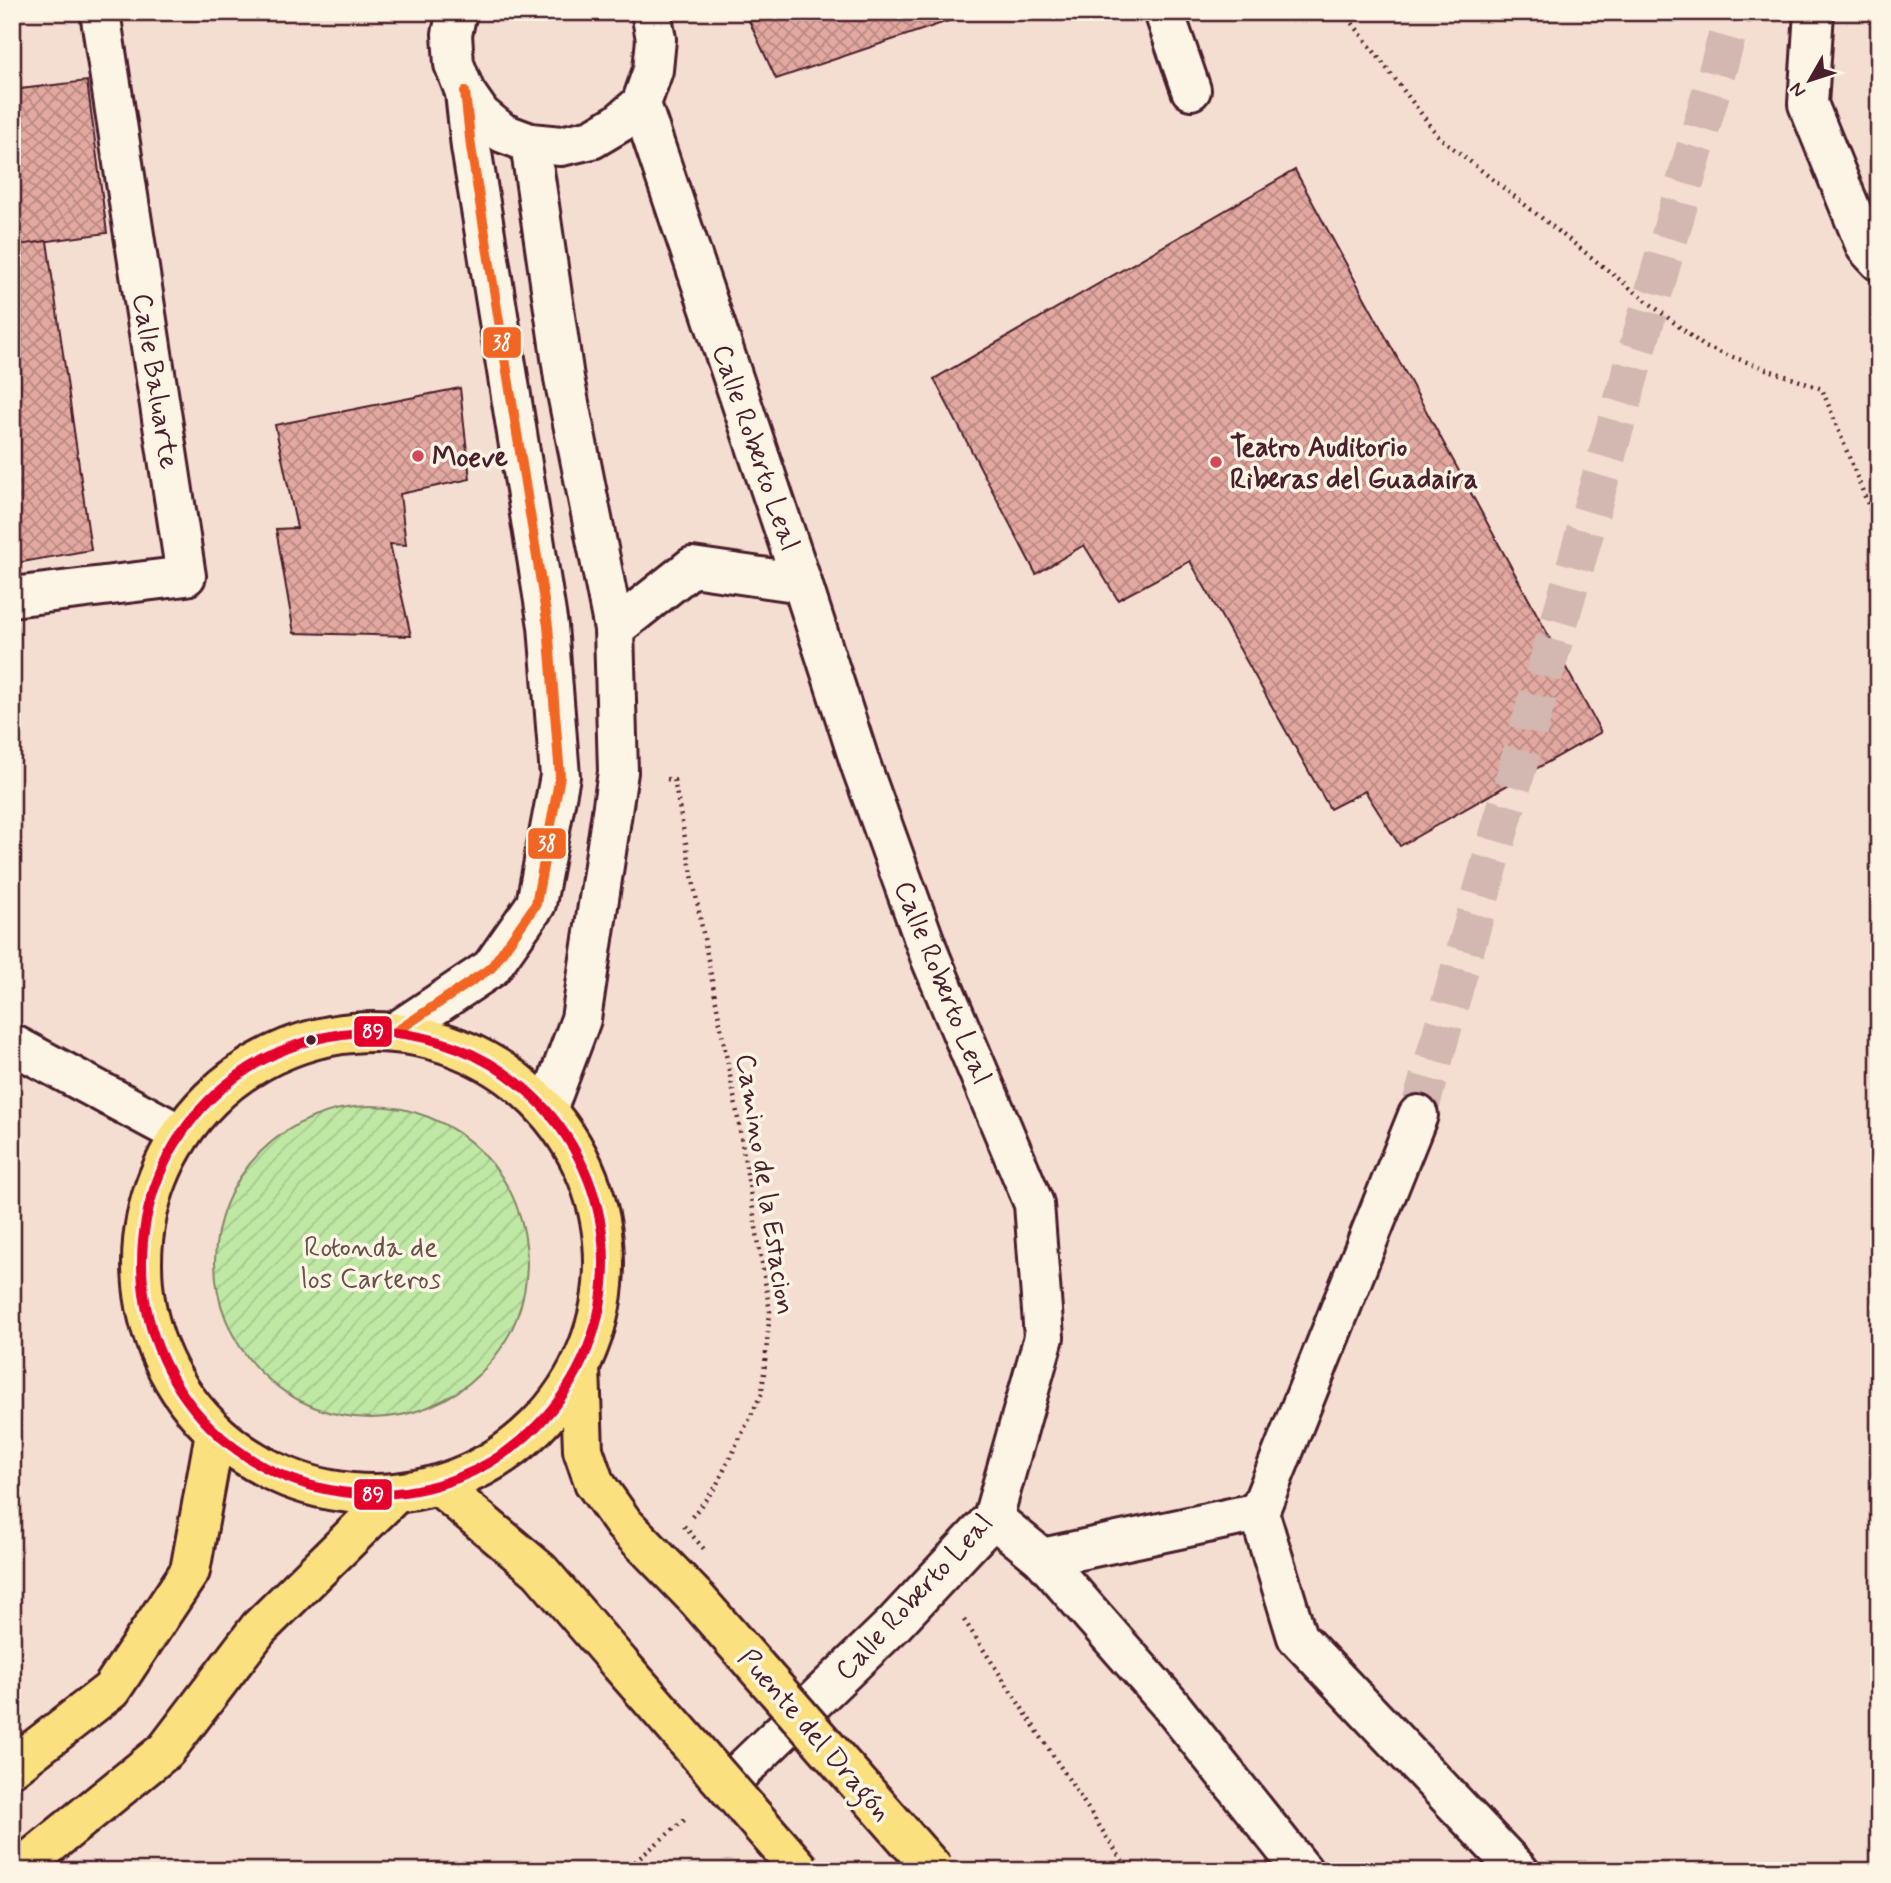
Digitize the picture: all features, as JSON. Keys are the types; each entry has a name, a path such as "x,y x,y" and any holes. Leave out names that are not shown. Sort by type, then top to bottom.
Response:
{"main road":[{"path":"397,1031 453,1045 504,1071 547,1110 570,1142 588,1177 600,1214 605,1273 595,1331 580,1368 550,1413 532,1433 489,1465 464,1477 439,1486 395,1494 330,1491 268,1470 215,1433 173,1382 148,1321 141,1257 151,1192 178,1133 220,1086 273,1052 333,1034 397,1031"},
{"name":"Puente del Dragón","path":"580,1368 583,1450 594,1482 624,1524 696,1598 935,1871"},
{"path":"12,1767 111,1690 190,1571 215,1433"},
{"path":"439,1486 540,1571 801,1871"},
{"path":"17,1871 166,1750 259,1628 395,1494"}],"street":[{"name":"Calle Baluarte","path":"12,597 186,576 100,12"},
{"path":"446,19 454,64 465,92 481,115 503,133 530,143 561,145 592,139 619,123 641,104 653,70 656,39 651,12"},
{"path":"1164,12 1191,90"},
{"path":"1814,12 1808,104 1866,247 1879,261"},
{"path":"397,1031 491,968 536,904 560,776 548,626 473,160 465,92"},
{"name":"Calle Roberto Leal","path":"641,104 861,766 931,959 1034,1204 1044,1337 993,1518 893,1625 733,1779"},
{"path":"530,143 564,378 614,629 618,772 581,1018 547,1110"},
{"path":"614,629 692,567 802,583"},
{"path":"12,1044 178,1133"},
{"path":"1418,1115 1259,1512 1297,1637 1519,1871"},
{"path":"1042,1558 1259,1512"},
{"path":"993,1518 1042,1558 1169,1703 1303,1871"}],"path":[{"path":"1344,12 1439,137 1705,347 1822,389 1879,532"},
{"name":"Camino de la Estacion","path":"618,772 674,780 734,1093 770,1312 762,1393 716,1488 657,1559"},
{"path":"937,1578 1129,1871"},
{"path":"624,1871 733,1779"}],"green space":[{"name":"Rotonda de los Carteros","path":"371,1106 401,1109 445,1124 470,1141 492,1163 515,1202 524,1232 527,1262 524,1292 509,1336 492,1361 470,1383 431,1406 401,1415 371,1418 341,1415 297,1400 272,1383 250,1361 227,1322 218,1292 215,1262 218,1232 233,1188 250,1163 272,1141 311,1118 341,1109"}],"building":[{"path":"745,12 975,12 776,79"},
{"path":"87,81 107,233 12,246 12,90"},
{"name":"Teatro Auditorio Riberas del Guadaira","path":"1295,170 1601,732 1400,846 1365,791 1330,809 1190,561 1118,600 1084,545 1036,574 934,379"},
{"path":"47,241 91,550 16,563 12,547 12,246"},
{"path":"460,388 470,479 400,494 406,545 390,544 411,636 294,633 276,529 297,528 275,425"}],"tunnel":[{"path":"1418,1115 1734,12"}],"transit line":[{"name":"38","path":"397,1031 491,968 536,904 560,776 548,626 471,147 465,92"},
{"name":"89","path":"373,1032 418,1036 462,1049 502,1071 537,1099 565,1134 587,1174 600,1218 604,1263 600,1308 587,1352 565,1392 537,1427 502,1455 462,1477 418,1490 373,1494 328,1490 284,1477 244,1455 209,1427 181,1392 159,1352 146,1308 142,1263 146,1218 159,1174 181,1134 209,1099 244,1071 284,1049 328,1036 373,1032"}],"place":[{"name":"Moeve","path":"418,456"},
{"name":"Teatro Auditorio Riberas del Guadaira","path":"1216,462"}]}
